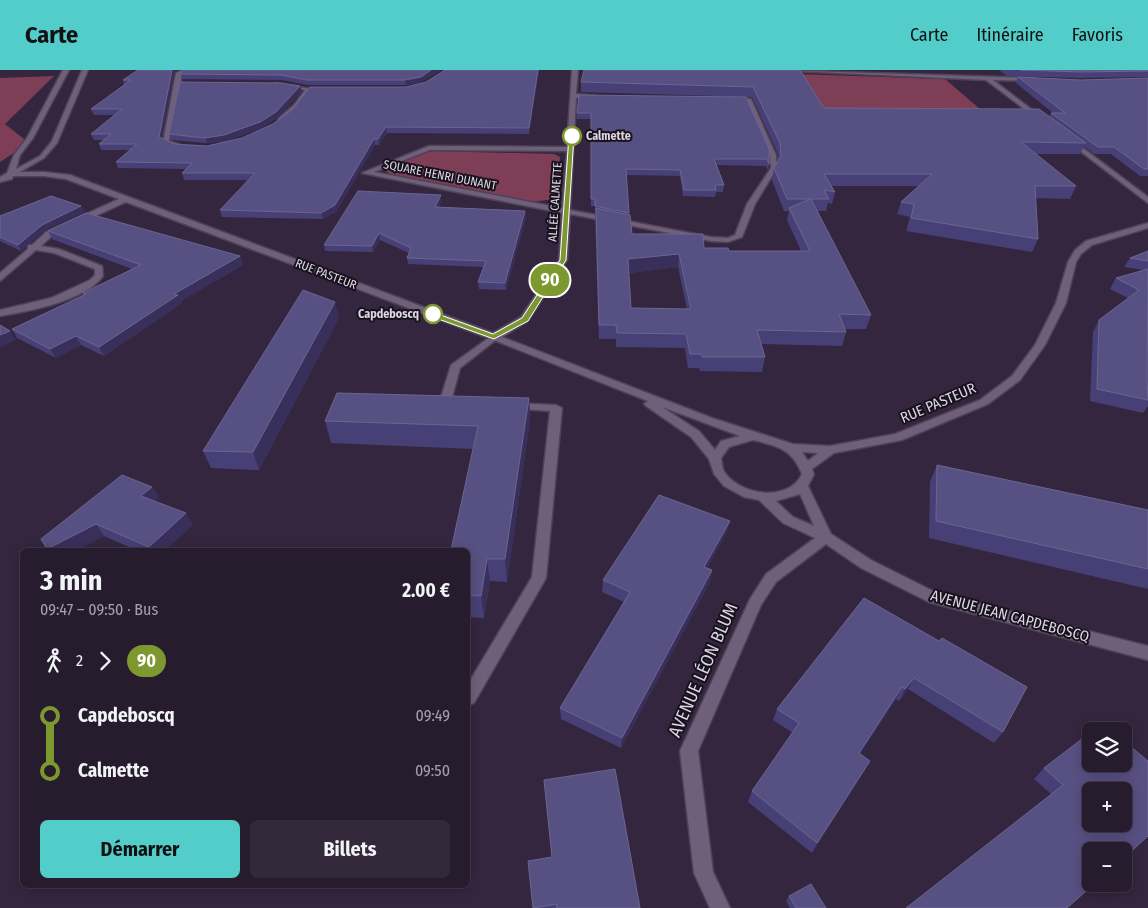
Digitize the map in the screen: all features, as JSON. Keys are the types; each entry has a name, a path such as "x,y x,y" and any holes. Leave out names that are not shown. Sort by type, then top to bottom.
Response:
{"street":[{"path":"0,188 12,174 17,155 30,138 66,70"},
{"path":"0,180 42,157 55,142 85,70"},
{"path":"186,147 166,142 179,73 188,70"},
{"name":"ALLÉE CALMETTE","path":"464,405 445,404 455,367 494,337 525,319 563,260 575,70"},
{"path":"778,70 1042,80"},
{"path":"987,78 1045,122"},
{"path":"178,84 187,84"},
{"path":"273,84 318,89"},
{"path":"272,125 287,116 308,89"},
{"path":"574,96 605,96"},
{"path":"567,212 711,240 728,240 738,237 750,204 774,168 773,155 748,99 720,98"},
{"path":"1061,134 1148,201"},
{"name":"SQUARE HENRI DUNANT","path":"567,212 366,172 430,148 571,149"},
{"name":"RUE PASTEUR","path":"12,174 44,174 67,177 753,436"},
{"path":"0,278 49,234 126,199"},
{"name":"RUE PASTEUR","path":"791,448 830,450 898,437 984,402 1016,378 1040,345 1061,303 1072,262 1078,252 1089,243 1148,225"},
{"path":"0,313 42,305 92,284 99,276 99,268 56,251 32,248"},
{"name":"RUE PASTEUR","path":"636,393 695,434 715,458"},
{"path":"470,695 539,578 556,408 501,406"},
{"path":"753,436 785,444 791,448 802,457 808,474 802,486 786,495 763,497 739,491 720,476 715,458 725,444 753,436"},
{"name":"RUE PASTEUR","path":"806,468 830,450"},
{"path":"802,486 826,537"},
{"name":"AVENUE JEAN CAPDEBOSCQ","path":"763,497 788,520 826,537 866,564 934,598 1148,653"},
{"name":"AVENUE LÉON BLUM","path":"720,908 704,872 689,751 755,603 771,578 826,537"}],"shaded area":[{"path":"794,74 945,79 987,115 816,115"},
{"path":"54,76 5,124 29,143 0,162 0,78"},
{"path":"433,151 554,154 560,157 555,197 548,200 531,202 391,175 385,170 400,160"}],"building":[{"path":"138,70 172,70 159,137 174,144 207,146 242,138 273,124 293,109 310,87 406,87 426,82 445,70 538,70 529,128 386,127 378,139 374,139 335,205 321,213 220,210 255,173 182,173 192,163 116,162 137,144 99,144 111,134 91,134 122,109 91,109 131,80 123,80"},
{"path":"182,70 431,70 421,77 405,80 307,80 281,75 181,74"},
{"path":"584,70 800,70 824,108 1039,109 1086,143 1021,142 1076,186 1035,186 1038,239 911,218 914,204 901,202 932,174 824,174 835,192 824,190 829,199 811,199 871,315 839,314 846,332 757,330 765,357 702,357 701,354 690,354 686,334 617,333 616,325 599,325 596,208 630,215 632,234 703,234 704,248 728,248 729,251 810,251 789,208 810,199 787,199 774,168 781,156 780,143 753,87 581,82","holes":["679,254 691,309 631,308 628,259"]},
{"path":"1020,70 1148,70 1148,71 1081,72"},
{"path":"1018,77 1081,80 1148,78 1148,169 1144,169 1114,147 1098,147 1051,113 1065,113"},
{"path":"180,82 281,83 300,86 276,112 260,122 224,135 205,138 169,134"},
{"path":"579,95 746,97 769,149 769,164 767,159 714,159 724,185 715,185 716,190 684,190 680,170 626,169 629,213 595,206 595,199 591,199 591,113 577,113"},
{"path":"358,191 441,195 435,207 525,211 505,283 478,282 486,261 407,258 411,248 379,233 372,246 324,245"},
{"path":"51,196 81,206 42,225 18,245 0,237 0,216"},
{"path":"86,213 240,256 174,294 178,295 99,347 76,336 50,349 12,329 86,294 83,293 141,265 48,231"},
{"path":"1148,251 1148,261 1130,258"},
{"path":"1148,269 1148,400 1097,389 1099,320 1139,290 1116,278"},
{"path":"303,290 335,302 253,452 203,451"},
{"path":"0,325 10,331 0,335"},
{"path":"337,393 529,398 505,559 487,559 481,596 470,595 470,548 451,548 478,426 325,421"},
{"path":"937,465 1148,510 1148,569 936,521"},
{"path":"122,475 152,487 141,496 186,513 149,547 96,524 49,548 46,548 41,539"},
{"path":"659,495 730,521 704,567 712,570 622,738 560,708 630,592 603,580"},
{"path":"864,598 939,641 942,638 1027,687 1003,732 914,678 905,689 902,687 859,753 870,761 817,843 752,791 799,723 777,709"},
{"path":"1082,739 1082,772 1132,772 1132,748 1148,761 1148,836 1132,851 1132,842 1082,842 1082,892 1085,892 1067,908 906,908 1063,785 1044,768"},
{"path":"615,769 640,908 557,908 556,904 533,908 528,861 552,857 544,780"},
{"path":"811,884 826,908 796,908 789,896"}],"bus line":[{"name":"90","path":"433,314 494,337 525,319 563,260 572,136"}],"place":[{"name":"Calmette","path":"572,136"},
{"name":"Capdeboscq","path":"433,314"}]}
